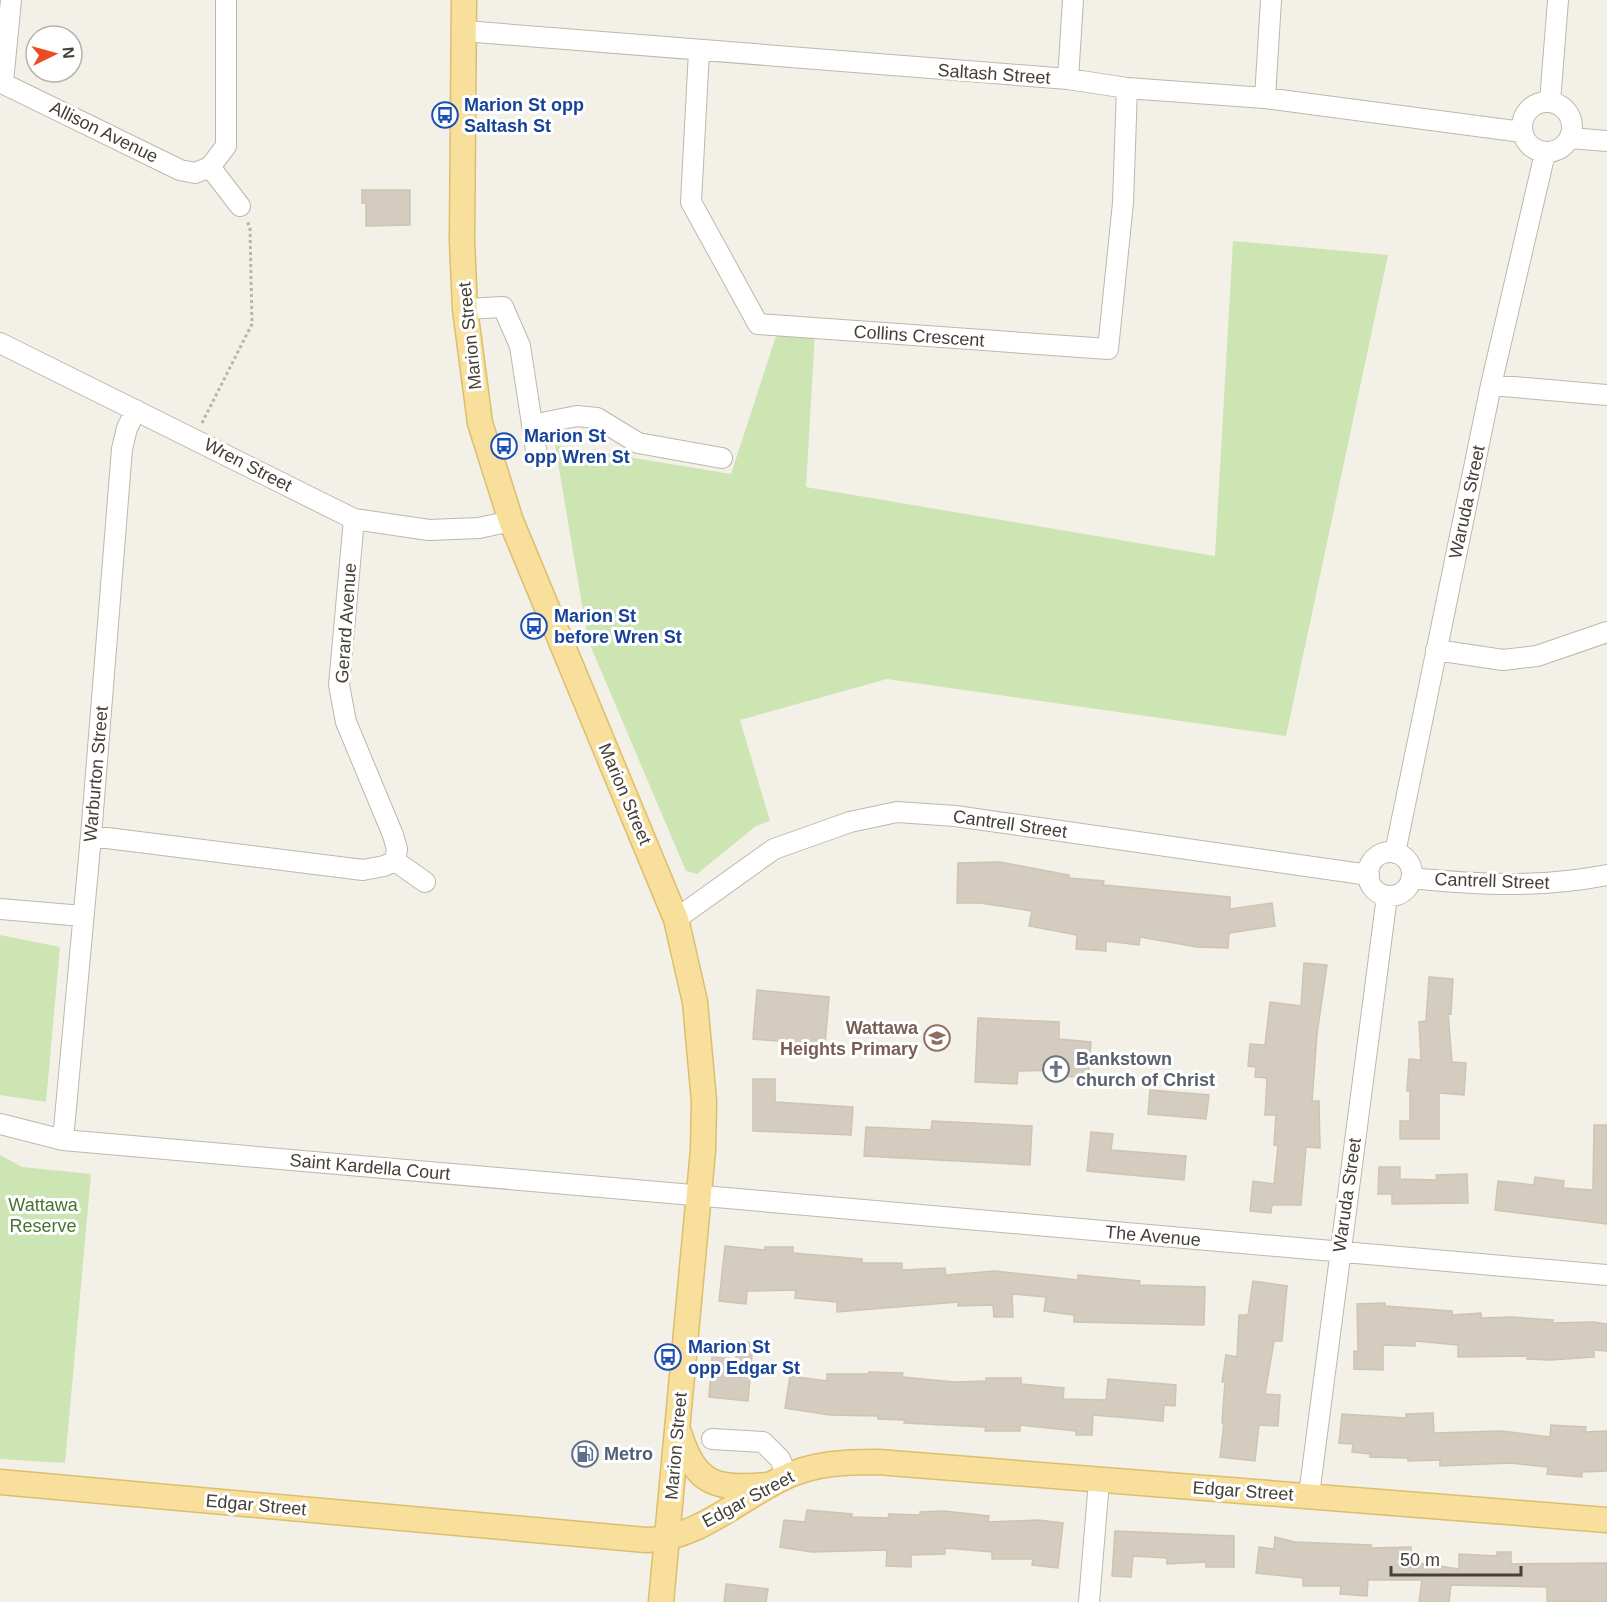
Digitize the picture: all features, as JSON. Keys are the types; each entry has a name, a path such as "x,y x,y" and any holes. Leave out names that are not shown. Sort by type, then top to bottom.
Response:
{"main road":[{"name":"Marion Street","path":"464,0 462,241 465,309 480,423 511,521 676,919 695,1002 701,1055 703,1150 661,1602"},
{"path":"678,1427 686,1455 695,1469 706,1479 722,1486 779,1480"},
{"name":"Edgar Street","path":"0,1482 667,1540 722,1514 779,1480 838,1462 878,1462 1607,1520"}],"street":[{"path":"2,82 11,0"},
{"path":"226,0 226,146 210,167 240,206"},
{"path":"1068,79 1073,0"},
{"path":"1265,98 1271,0"},
{"path":"1550,102 1558,0"},
{"name":"Saltash Street","path":"464,31 1068,79 1127,88 1265,98 1522,132"},
{"name":"Collins Crescent","path":"699,51 691,201 758,324 1108,349 1122,203 1127,88"},
{"name":"Allison Avenue","path":"2,82 180,170 195,172 210,167"},
{"path":"1542,102 1550,102 1564,108 1569,115 1572,130 1570,138 1560,149 1545,153 1530,146 1522,132 1524,117 1528,110 1542,102"},
{"path":"1570,138 1607,141"},
{"name":"Waruda Street","path":"1395,853 1491,385 1545,153"},
{"path":"465,309 503,307 520,346 536,450"},
{"name":"Wren Street","path":"1,345 194,438 354,519 429,530 479,528 511,521"},
{"path":"1491,385 1607,395"},
{"name":"Warburton Street","path":"63,1140 91,836 122,449 127,428 136,410"},
{"path":"532,425 577,416 597,418 638,442 722,458"},
{"name":"Gerard Avenue","path":"354,519 339,685 346,722 393,836 397,849 395,861"},
{"path":"1436,650 1503,660 1537,656 1607,632"},
{"name":"Cantrell Street","path":"676,919 774,849 850,822 897,812 955,816 1369,875"},
{"path":"91,836 363,870 384,866 395,861 424,882"},
{"path":"1395,853 1410,865 1412,878 1400,894 1387,896 1372,886 1369,875 1369,868 1376,857 1395,853"},
{"name":"Cantrell Street","path":"1412,878 1523,886 1551,885 1607,875"},
{"name":"Waruda Street","path":"1309,1495 1387,896"},
{"path":"0,909 83,916"},
{"name":"Saint Kardella Court","path":"0,1124 63,1140 699,1197"},
{"name":"The Avenue","path":"699,1197 1607,1275"},
{"path":"712,1439 763,1442 780,1459 779,1480"},
{"path":"1089,1602 1099,1481"}],"path":[{"path":"194,438 252,324 250,228 240,206"}],"green space":[{"path":"1233,241 1388,255 1286,736 887,679 740,720 770,821 756,826 697,874 686,871 588,640 555,445 731,474 778,330 815,332 806,487 1215,556"},
{"path":"0,935 60,947 46,1102 0,1095"},
{"name":"Wattawa Reserve","path":"0,1155 22,1167 91,1174 65,1463 0,1459"}],"building":[{"path":"362,190 410,190 410,225 366,226 366,203 362,203"},
{"path":"1000,862 1069,875 1069,878 1104,881 1103,885 1230,897 1230,909 1272,903 1275,926 1229,933 1228,948 1197,947 1140,937 1139,945 1106,941 1106,951 1076,949 1077,935 1029,926 1032,911 980,903 957,903 958,863"},
{"path":"1304,963 1327,965 1317,1034 1312,1101 1319,1101 1320,1148 1306,1147 1301,1205 1272,1205 1271,1213 1250,1211 1253,1181 1274,1184 1278,1146 1274,1145 1276,1115 1265,1115 1267,1078 1255,1077 1256,1067 1248,1066 1250,1044 1265,1045 1270,1002 1301,1006"},
{"path":"1429,977 1453,979 1451,1014 1448,1013 1452,1062 1466,1063 1464,1095 1439,1093 1439,1139 1400,1139 1400,1121 1410,1121 1410,1091 1407,1091 1409,1059 1421,1060 1419,1022 1426,1021"},
{"path":"757,990 829,997 825,1045 753,1039"},
{"path":"978,1018 1059,1022 1059,1039 1091,1042 1088,1078 1063,1076 1063,1070 1018,1071 1017,1084 975,1082"},
{"path":"753,1079 775,1079 775,1102 853,1107 851,1135 753,1131"},
{"path":"1150,1090 1209,1095 1206,1119 1148,1114"},
{"path":"932,1121 1032,1126 1030,1165 864,1156 866,1127 931,1130"},
{"path":"1594,1125 1607,1125 1607,1224 1495,1210 1498,1181 1534,1185 1535,1177 1564,1181 1563,1188 1593,1190"},
{"path":"1091,1132 1113,1134 1111,1150 1186,1156 1184,1180 1087,1171"},
{"path":"1379,1167 1400,1167 1400,1179 1437,1180 1436,1175 1467,1174 1468,1203 1392,1204 1392,1194 1378,1194"},
{"path":"725,1246 765,1250 765,1247 793,1247 793,1253 862,1259 862,1263 902,1263 902,1270 945,1268 946,1275 995,1271 1078,1280 1078,1275 1140,1281 1139,1285 1205,1287 1204,1325 1074,1322 1074,1315 1044,1311 1046,1297 1012,1294 1013,1317 994,1317 993,1305 958,1306 958,1302 837,1312 837,1302 795,1298 796,1290 747,1291 746,1304 719,1301"},
{"path":"1253,1281 1287,1286 1282,1341 1274,1341 1265,1394 1280,1395 1278,1426 1259,1425 1255,1461 1220,1457 1224,1423 1222,1423 1225,1382 1222,1382 1226,1355 1237,1357 1239,1315 1248,1315"},
{"path":"1385,1303 1385,1306 1452,1311 1452,1315 1481,1313 1481,1318 1511,1317 1553,1320 1552,1323 1607,1324 1607,1351 1594,1350 1594,1357 1550,1360 1527,1359 1528,1356 1458,1357 1458,1345 1415,1341 1415,1346 1383,1345 1383,1370 1354,1369 1354,1351 1358,1352 1357,1304"},
{"path":"738,1341 753,1343 748,1401 709,1397 712,1357 736,1359"},
{"path":"869,1372 903,1373 902,1377 955,1382 986,1381 986,1378 1021,1378 1021,1384 1064,1388 1063,1399 1106,1400 1108,1379 1176,1385 1175,1406 1164,1405 1163,1421 1093,1415 1092,1435 1076,1435 1076,1431 1020,1425 1020,1431 985,1431 986,1427 904,1423 905,1420 878,1419 878,1416 830,1415 785,1408 790,1376 827,1381 827,1374 869,1374"},
{"path":"1433,1413 1434,1433 1502,1431 1550,1437 1551,1425 1586,1427 1585,1432 1607,1431 1607,1471 1582,1472 1582,1477 1547,1474 1548,1467 1511,1463 1440,1466 1440,1460 1408,1461 1408,1458 1370,1457 1370,1454 1352,1452 1353,1444 1339,1443 1342,1414 1406,1418 1406,1414"},
{"path":"807,1510 852,1514 851,1517 888,1518 889,1514 920,1515 920,1512 944,1511 989,1516 988,1522 1038,1520 1063,1523 1058,1568 1032,1565 1033,1559 992,1559 992,1552 945,1548 945,1554 911,1555 911,1567 886,1566 887,1550 812,1552 780,1547 784,1520 805,1522"},
{"path":"1115,1531 1234,1536 1234,1567 1206,1567 1206,1562 1167,1564 1167,1558 1133,1556 1131,1577 1112,1576"},
{"path":"1275,1537 1295,1542 1371,1545 1371,1548 1411,1547 1411,1562 1459,1569 1459,1554 1497,1556 1497,1552 1511,1552 1511,1564 1607,1563 1607,1602 1547,1601 1547,1587 1451,1585 1449,1602 1419,1602 1422,1580 1368,1580 1367,1596 1340,1594 1341,1586 1303,1586 1303,1578 1256,1573 1259,1547 1274,1549"},
{"path":"726,1584 768,1589 766,1602 724,1602"}],"place":[{"name":"Marion St opp Saltash St","path":"445,115"},
{"name":"Marion St opp Wren St","path":"504,446"},
{"name":"Marion St before Wren St","path":"534,626"},
{"name":"Wattawa Heights Primary","path":"937,1038"},
{"name":"Bankstown church of Christ","path":"1056,1069"},
{"name":"Marion St opp Edgar St","path":"668,1357"},
{"name":"Metro","path":"585,1454"}]}
